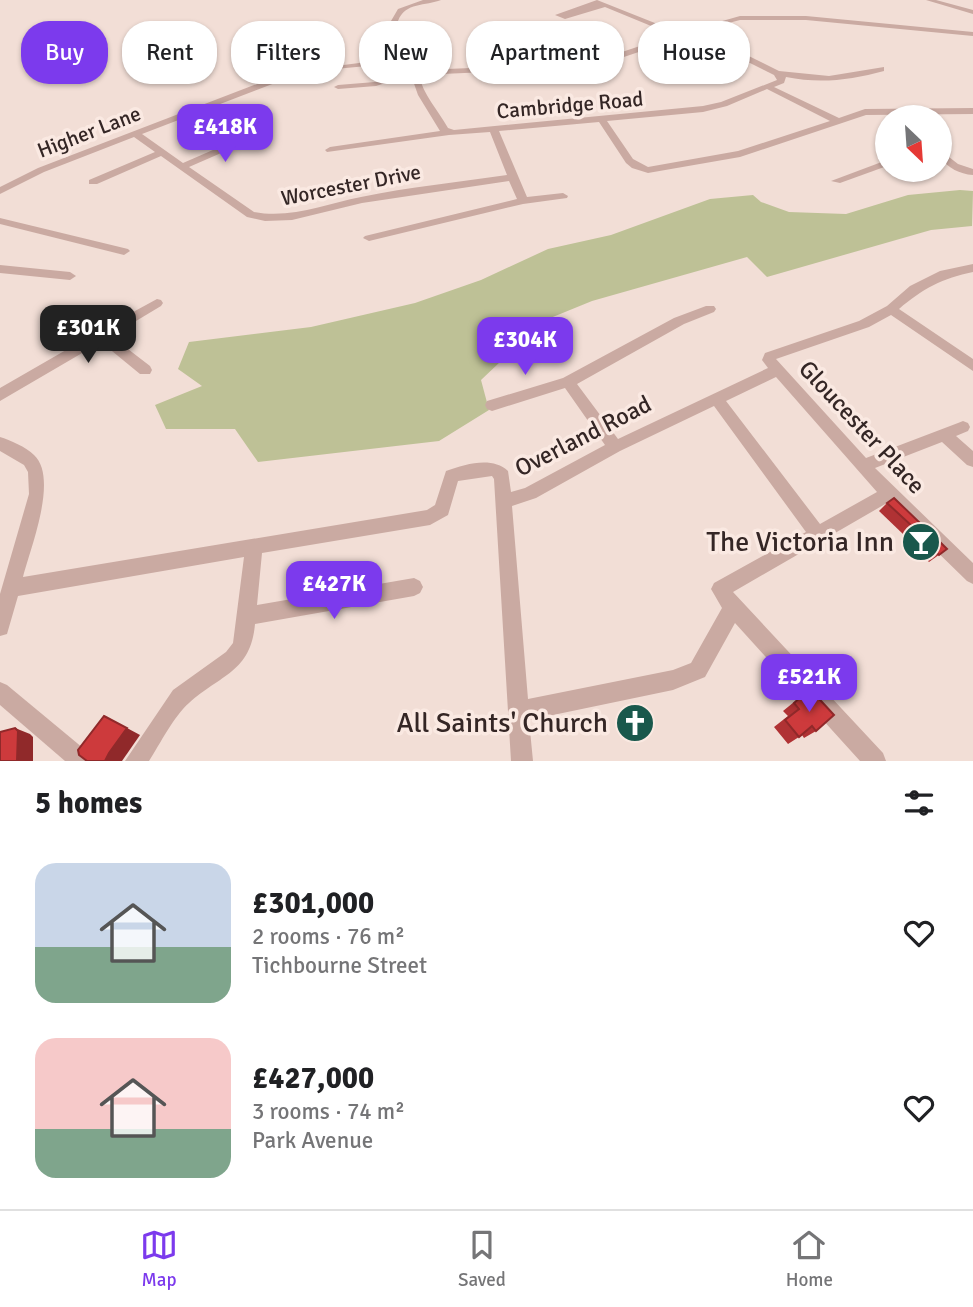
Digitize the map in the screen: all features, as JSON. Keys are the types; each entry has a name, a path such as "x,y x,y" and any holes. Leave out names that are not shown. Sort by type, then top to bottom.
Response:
{"street":[{"path":"394,21 394,15 402,9 438,0"},
{"path":"929,0 973,12"},
{"path":"600,3 565,17 558,15 600,3 645,21"},
{"name":"Higher Lane","path":"729,21 740,18 781,17 973,34"},
{"name":"Higher Lane","path":"452,71 579,66 638,48"},
{"path":"750,60 777,73 804,80 844,79 881,69"},
{"path":"777,73 782,77 773,85 838,121"},
{"name":"Cambridge Road","path":"330,150 448,132 703,109 773,85 804,80"},
{"name":"Higher Lane","path":"1,189 41,170 265,84"},
{"path":"338,87 378,84"},
{"path":"416,84 448,132"},
{"path":"602,120 629,161 649,170 740,154 874,111 973,111"},
{"path":"493,129 523,201"},
{"name":"Worcester Drive","path":"137,135 251,215 266,219 282,219 372,198 513,177"},
{"path":"183,166 254,135"},
{"path":"93,182 161,153"},
{"path":"836,181 875,167"},
{"path":"952,167 973,172"},
{"path":"369,238 523,201 563,197"},
{"path":"0,221 104,240 124,251"},
{"path":"0,269 70,276"},
{"path":"777,370 769,360 770,356 864,324 891,309 914,289 944,274 971,270"},
{"path":"0,395 157,303"},
{"path":"492,405 568,382 678,321 710,309"},
{"path":"891,309 973,366"},
{"path":"76,315 145,370"},
{"name":"Overland Road","path":"11,588 430,517 442,509 452,476 476,470 495,470 502,476 504,502 530,493 615,447 777,370"},
{"name":"Gloucester Place","path":"777,370 862,466 973,575"},
{"path":"568,382 615,447"},
{"path":"716,398 818,534"},
{"path":"862,466 963,427"},
{"path":"943,434 973,460"},
{"path":"0,443 30,460 37,482 37,494 0,627"},
{"path":"875,761 733,608 720,589 889,494"},
{"path":"504,502 521,711 522,761"},
{"path":"136,761 180,697 233,659 240,648 247,616 254,548"},
{"path":"247,616 414,587"},
{"path":"521,711 673,680 698,670 707,659 733,608"},
{"path":"0,692 81,761"}],"green space":[{"path":"973,191 972,226 931,230 767,277 747,257 592,301 543,321 481,380 489,410 439,441 258,462 235,429 166,429 155,405 202,386 178,369 189,342 311,327 415,303 481,280 548,249 611,235 710,199 753,195 761,202 789,212 846,214 908,195"}],"building":[{"path":"894,498 920,523 913,527 887,503"},
{"path":"937,539 947,549 939,555 929,545"},
{"path":"810,689 834,715 816,731 812,726 799,737 785,720 799,709 794,703"},
{"path":"104,716 127,728 105,761 87,761 79,755 78,750"},
{"path":"15,728 18,731 17,761 0,761 0,732"}],"place":[{"name":"The Victoria Inn","path":"921,542"},
{"name":"All Saints' Church","path":"635,723"}]}
